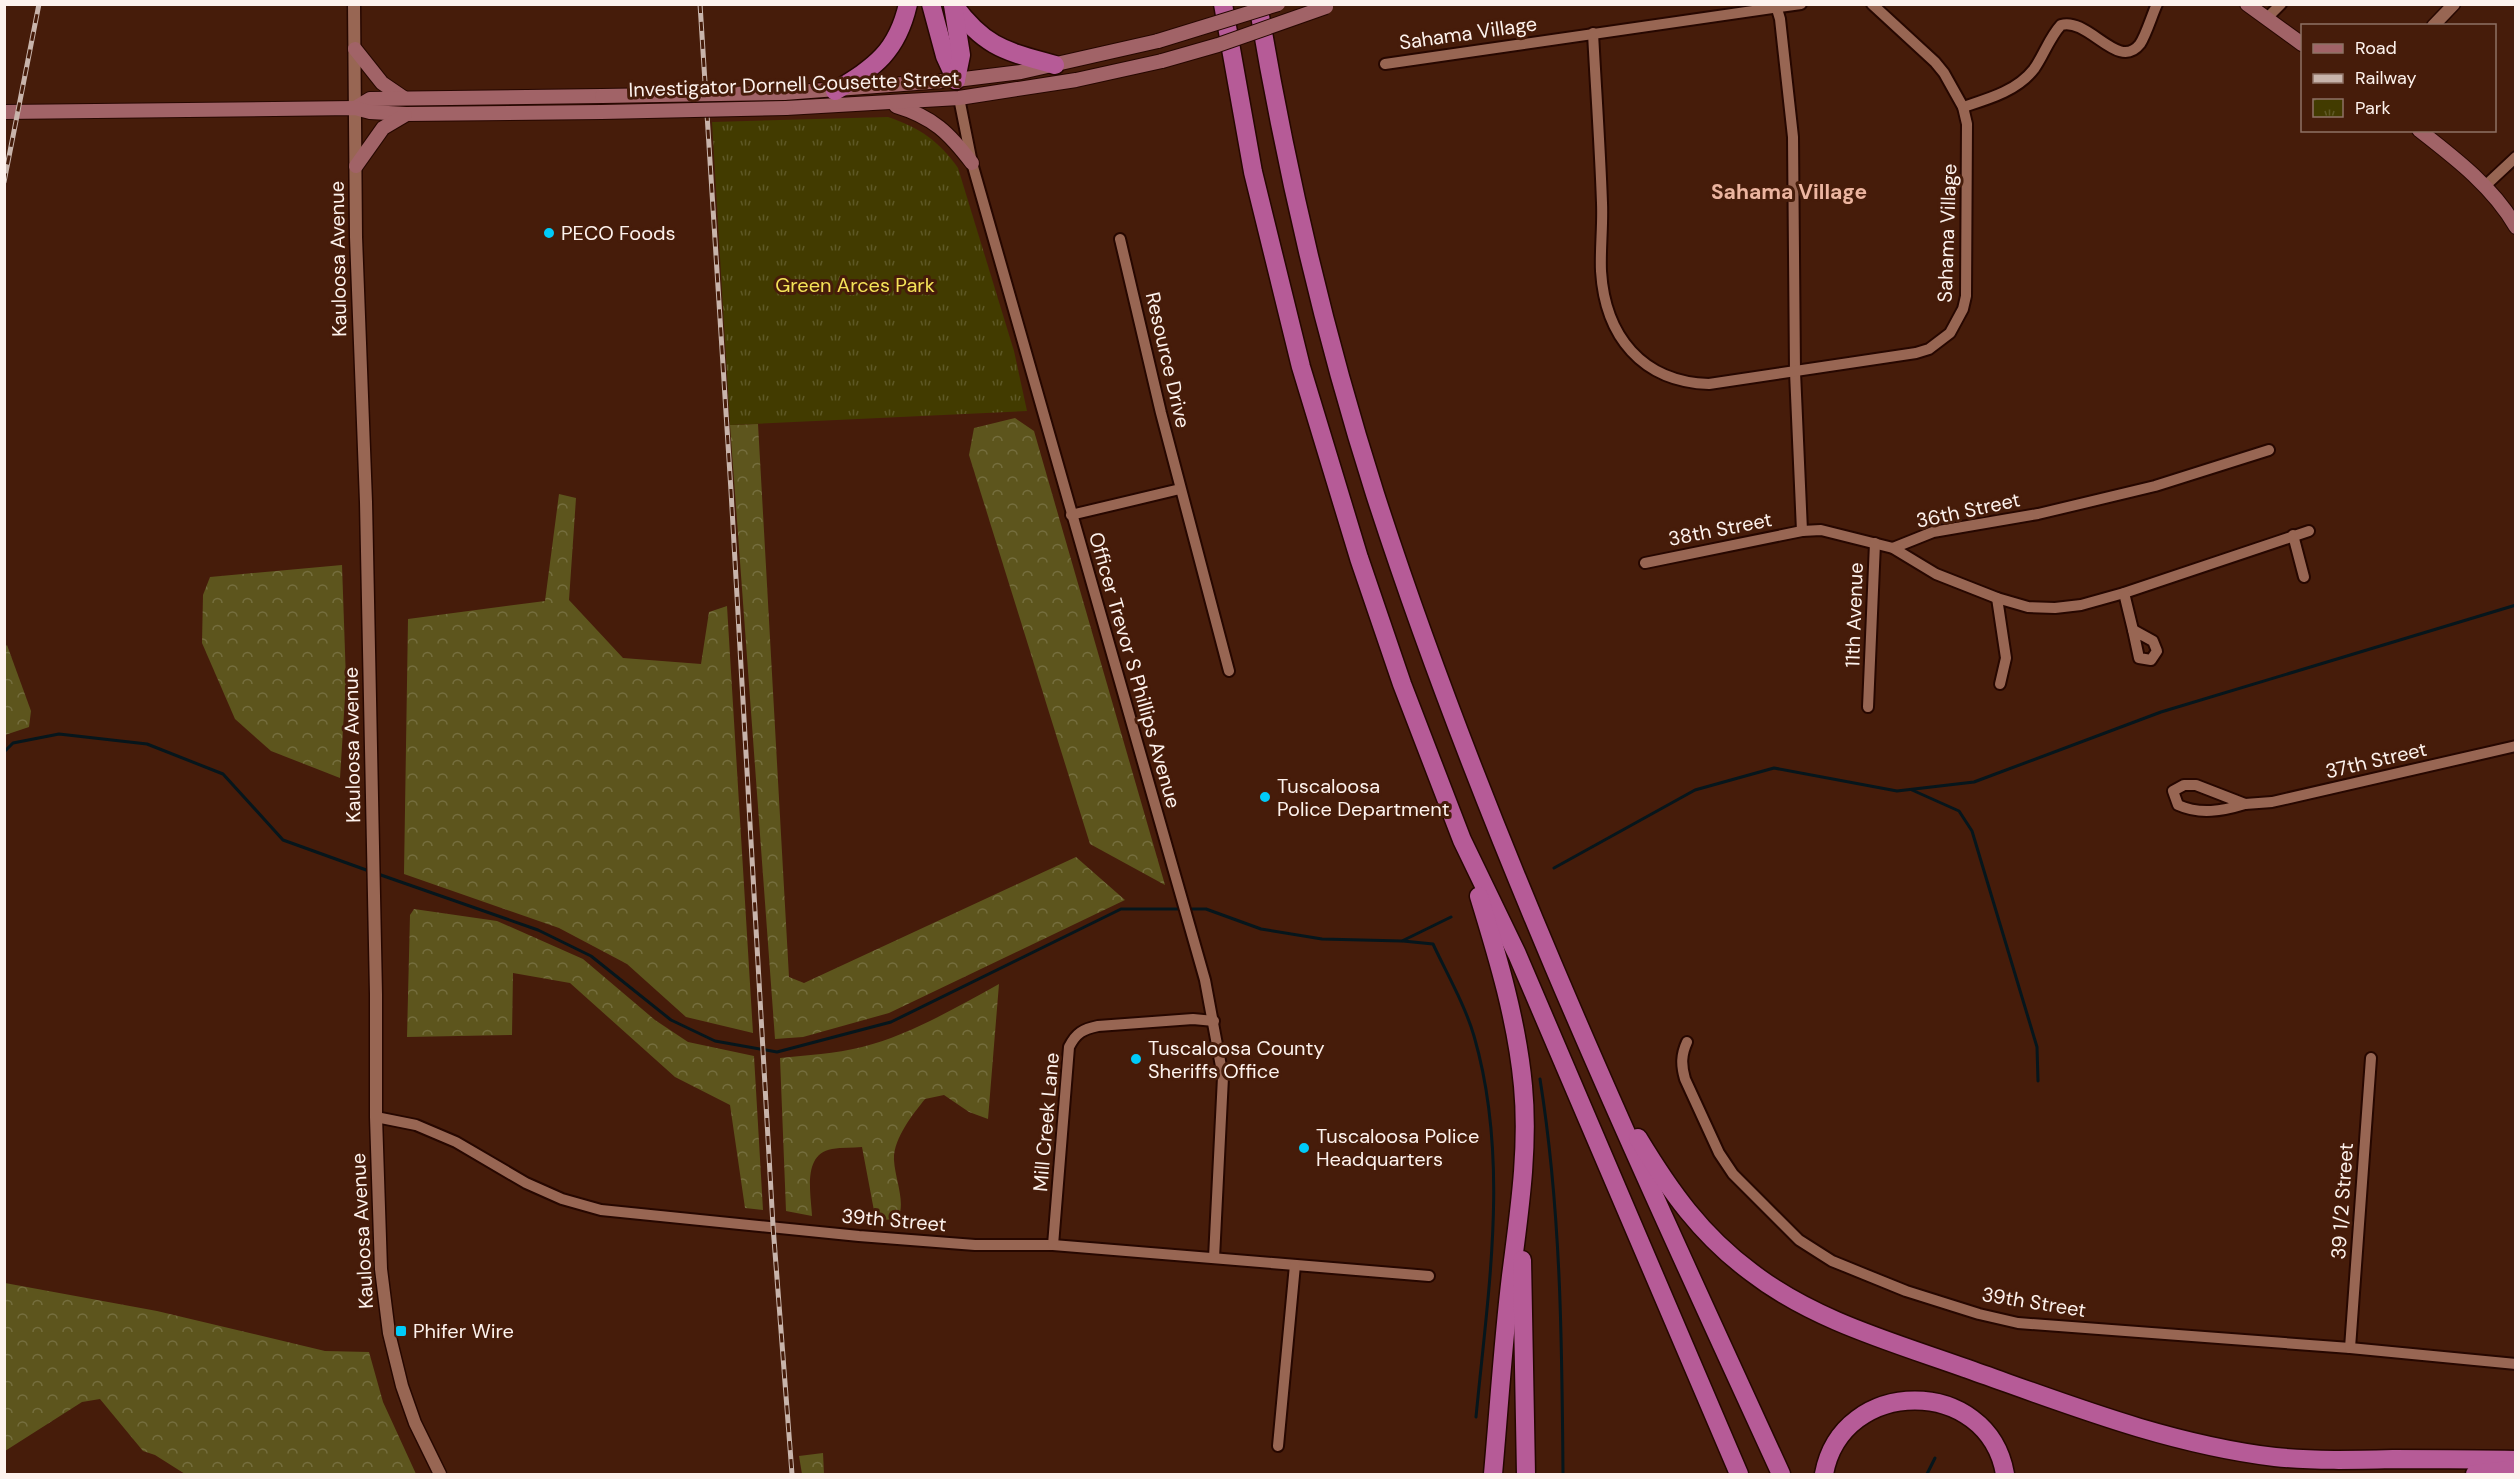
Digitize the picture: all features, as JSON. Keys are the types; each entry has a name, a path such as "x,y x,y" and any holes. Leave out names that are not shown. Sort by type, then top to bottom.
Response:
{"highway":[{"path":"835,91 878,62 898,37 908,4"},
{"path":"931,4 945,56 956,80"},
{"path":"953,4 961,55 956,80"},
{"path":"953,4 977,33 999,48 1055,65"},
{"path":"1223,4 1241,112 1268,238 1313,409 1402,684 1462,840 1517,954 1739,1474"},
{"path":"1258,4 1275,104 1310,259 1374,489 1439,677 1504,850 1641,1168 1782,1474"},
{"path":"1462,840 1516,1029 1524,1108 1520,1219 1526,1474"},
{"path":"1605,1083 1667,1185 1692,1218 1719,1246 1750,1272 1783,1295 1820,1314 2119,1423 2197,1444 2277,1457 2516,1460"},
{"path":"1493,1474 1511,1275 1520,1219"},
{"path":"1824,1474 1835,1444 1851,1423 1873,1408 1913,1400 1952,1407 1975,1421 1992,1441 2005,1474"},
{"path":"2475,1474 2516,1469"}],"main road":[{"name":"Investigator Dornell Cousette Street","path":"355,108 370,99 784,93 835,91 956,80 1055,65 1158,41 1278,4"},
{"path":"2247,4 2301,43"},
{"name":"Investigator Dornell Cousette Street","path":"4,112 355,108 370,112 406,114 601,112 786,108 959,98 1076,80 1162,61 1218,45 1328,6"},
{"path":"355,49 382,83 404,98"},
{"path":"956,80 959,98"},
{"path":"885,103 914,111 932,120 953,138 972,163"},
{"path":"356,166 383,128 406,114"},
{"path":"2422,132 2458,160 2485,186 2516,227"}],"street":[{"name":"Kauloosa Avenue","path":"354,4 356,237 367,525 376,1117 381,1269 390,1340 402,1386 415,1422 440,1474"},
{"name":"Sahama Village","path":"1385,64 1593,33 1730,9 1801,4"},
{"name":"Sahama Village","path":"1593,33 1602,205 1601,271 1608,311 1618,336 1626,347 1646,365 1682,381 1709,384 1916,353 1940,342 1958,322 1963,309 1966,283 1968,137 1963,107 1935,62 1872,4"},
{"path":"1963,107 2001,94 2023,79 2033,70 2061,25 2069,22 2080,26 2110,48 2122,52 2132,51 2141,43 2157,4"},
{"path":"2266,18 2281,4"},
{"path":"2435,24 2454,4"},
{"path":"1774,7 1782,37 1793,137 1795,372 1802,531"},
{"name":"Officer Trevor S Phillips Avenue","path":"959,98 972,163 1071,514 1124,691 1176,885 1205,980 1223,1077 1214,1258"},
{"path":"2485,186 2516,157"},
{"name":"Resource Drive","path":"1120,239 1180,489 1229,671"},
{"name":"36th Street","path":"1893,548 1933,532 2038,513 2155,486 2268,450"},
{"path":"1071,514 1180,489"},
{"name":"11th Avenue","path":"1802,531 1821,530 1875,543 1868,707"},
{"name":"38th Street","path":"1645,563 1802,531"},
{"name":"36th Street","path":"1893,548 1936,574 1997,598 2028,608 2055,608 2081,605 2124,593 2309,531"},
{"path":"2293,535 2304,577"},
{"path":"1875,543 1893,548"},
{"path":"2124,593 2133,630"},
{"path":"1997,598 2006,658 2000,684"},
{"name":"37th Street","path":"2245,804 2196,785 2184,785 2174,791 2178,805 2190,810 2217,811 2245,804 2272,802 2516,746"},
{"name":"Mill Creek Lane","path":"1053,1245 1069,1047 1072,1040 1085,1028 1098,1026 1193,1019 1214,1021"},
{"name":"39th Street","path":"1688,1042 1682,1053 1681,1067 1695,1105 1719,1153 1733,1174 1799,1240 1832,1261 1942,1303 2018,1323 2217,1340 2350,1348 2516,1364"},
{"name":"39 1/2 Street","path":"2350,1348 2371,1058"},
{"name":"39th Street","path":"376,1117 416,1125 456,1142 526,1183 562,1200 601,1210 859,1236 975,1245 1053,1245 1429,1276"},
{"path":"1278,1446 1295,1264"}],"green space":[{"name":"Green Arces Park","path":"888,117 928,136 944,150 958,168 1014,351 1027,411 730,425 712,122"},
{"path":"1015,418 1034,431 1165,885 1090,844 969,455 974,428"},
{"path":"758,424 789,977 804,983 1076,857 1125,900 889,1013 803,1037 775,1039 730,425"},
{"path":"559,494 576,498 569,600 623,658 701,664 709,612 727,606 753,1033 686,1017 627,964 559,928 404,874 408,619 545,601"},
{"path":"342,565 346,681 340,778 271,751 235,719 202,643 203,595 210,577"},
{"path":"7,645 31,711 29,727 5,735 4,648"},
{"path":"414,909 497,921 583,959 655,1020 688,1042 754,1056 763,1210 745,1208 730,1105 675,1077 570,983 513,973 512,1035 407,1037 410,915"},
{"path":"999,984 988,1119 969,1112 944,1095 925,1099 900,1135 895,1152 894,1160 901,1205 898,1219 880,1220 875,1216 862,1147 836,1148 822,1152 816,1158 810,1176 812,1216 786,1211 780,1058 842,1051 880,1042 933,1020"},
{"path":"5,1283 157,1311 325,1351 369,1352 383,1402 416,1474 185,1474 155,1455 143,1451 100,1399 82,1402 5,1451"},
{"path":"823,1453 824,1474 802,1474 799,1456"}],"waterway":[{"path":"1554,868 1695,790 1774,768 1897,791 1974,782 2161,712 2516,605"},
{"path":"4,752 13,743 59,734 147,744 223,774 283,840 369,871"},
{"path":"1912,790 1959,811 1972,831 2037,1047 2038,1081"},
{"path":"378,874 538,930 591,956 671,1020 715,1041 777,1052 891,1022 1121,909 1206,909 1261,929 1322,939 1402,941 1451,917"},
{"path":"1403,941 1433,944 1470,1024 1485,1083 1494,1178 1493,1226 1476,1417"},
{"path":"1540,1079 1552,1177 1559,1276 1563,1474"},
{"path":"1927,1474 1935,1458"}],"railway":[{"path":"4,182 39,4"},
{"path":"700,4 731,491 773,1226 792,1474"}],"place":[{"name":"PECO Foods","path":"549,233"},
{"name":"Tuscaloosa Police Department","path":"1265,797"},
{"name":"Tuscaloosa County Sheriffs Office","path":"1136,1059"},
{"name":"Tuscaloosa Police Headquarters","path":"1304,1148"},
{"name":"Phifer Wire","path":"401,1331"}],"district":[{"name":"Sahama Village","path":"1789,192"}]}
